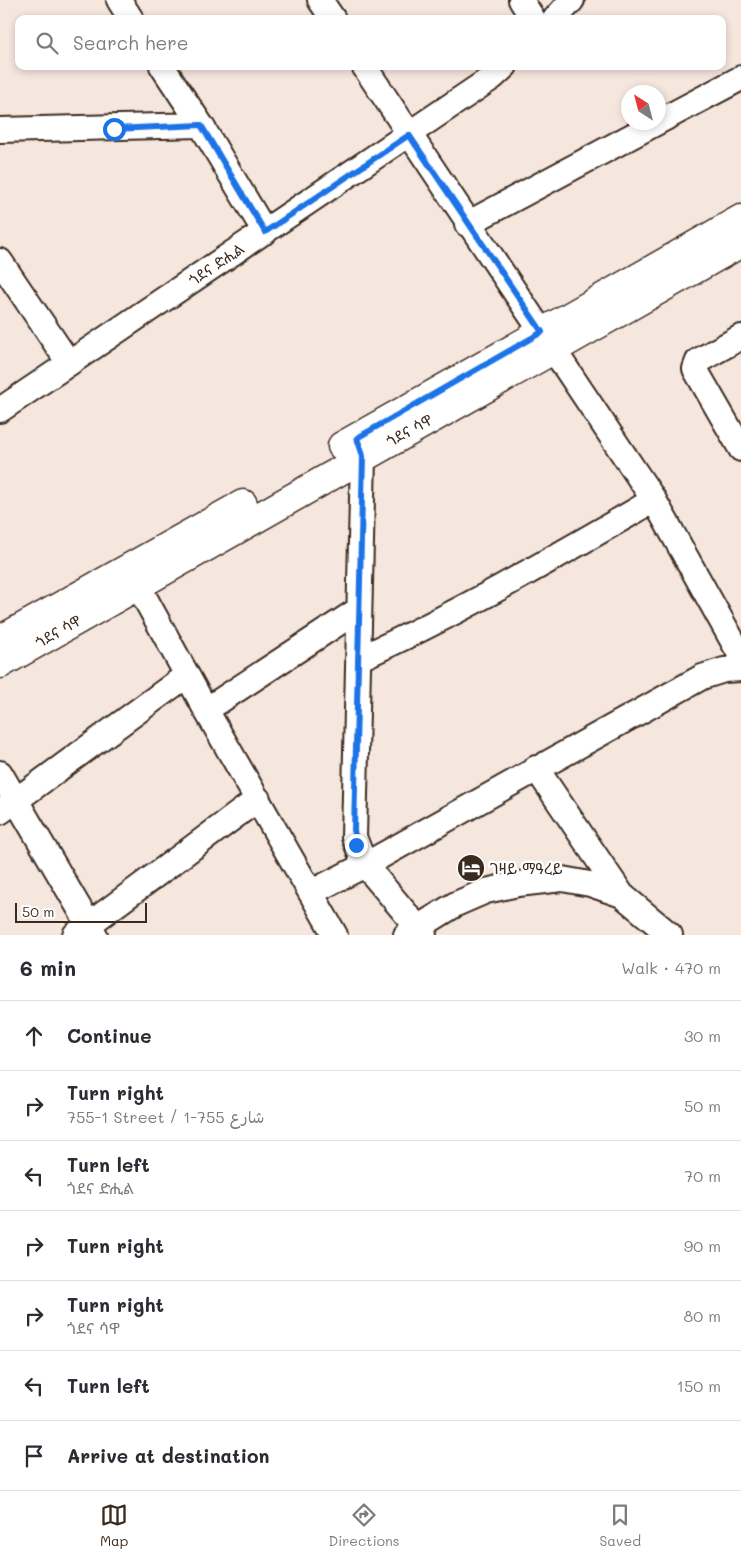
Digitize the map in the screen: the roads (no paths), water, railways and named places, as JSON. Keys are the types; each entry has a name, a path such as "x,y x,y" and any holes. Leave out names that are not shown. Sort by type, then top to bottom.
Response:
{"main road":[{"name":"ጎደና ሳዋ","path":"0,664 133,577 739,230"},
{"name":"ጎደና ሳዋ","path":"0,640 133,577"}],"street":[{"path":"119,0 129,15"},
{"path":"320,0 330,15"},
{"path":"521,0 530,15"},
{"path":"559,15 572,0"},
{"path":"165,70 201,125 265,232"},
{"path":"367,70 467,224 548,340 654,500 741,656"},
{"name":"ጎደና ድሒል","path":"0,410 409,135 499,70"},
{"path":"666,118 741,78"},
{"path":"0,130 201,125"},
{"path":"467,224 643,130"},
{"path":"0,261 69,363"},
{"path":"741,337 698,361 695,369 699,379 741,449"},
{"path":"360,447 354,837 365,865 416,932 456,904 486,891 518,884 562,879 590,884 622,894"},
{"path":"358,660 407,637 511,582 654,500"},
{"path":"133,577 206,710 335,935"},
{"path":"206,710 358,610"},
{"path":"312,892 365,865 702,677 724,670 741,669"},
{"path":"8,806 187,675"},
{"path":"536,768 622,894 670,935"},
{"path":"0,773 8,806 86,931 258,799"}],"place":[{"name":"ገዛይ ማዓረይ","path":"471,868"}]}
